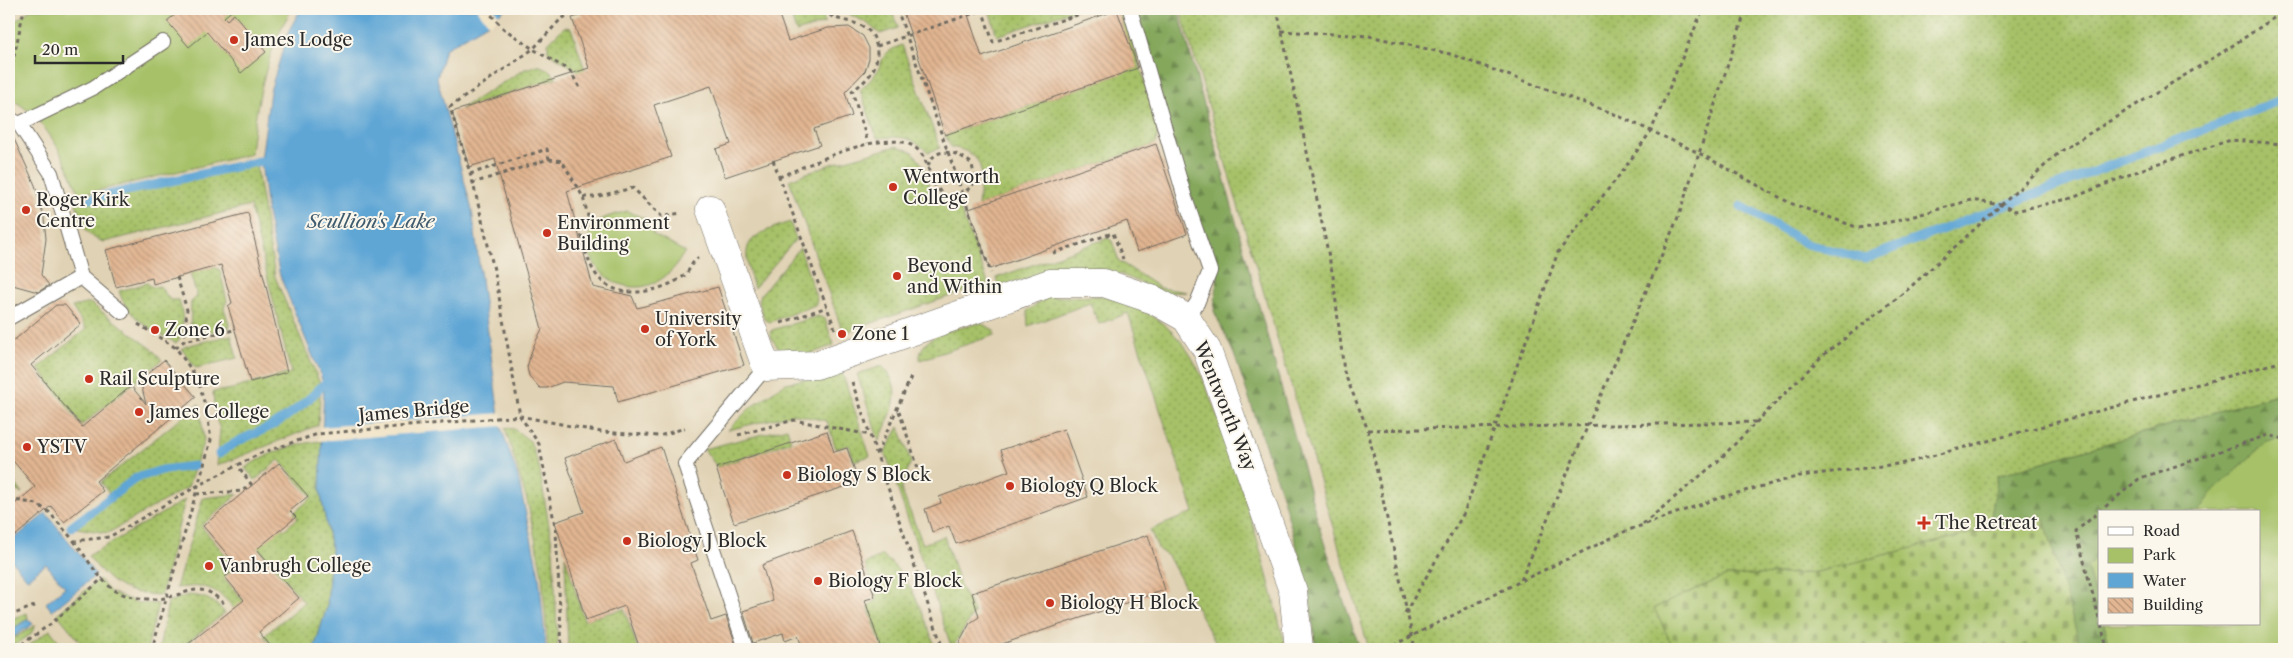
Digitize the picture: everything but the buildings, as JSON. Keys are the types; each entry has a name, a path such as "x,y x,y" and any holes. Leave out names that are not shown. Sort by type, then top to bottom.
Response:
{"street":[{"path":"710,209 766,367"},
{"name":"Wentworth Way","path":"766,367 816,365 1050,283 1104,283 1154,300 1186,318 1207,350 1293,591 1299,649"}],"lane":[{"path":"1130,9 1185,198 1210,271 1197,303 1186,318"},
{"path":"122,312 81,277 51,173 14,121 93,88 163,42"},
{"path":"9,318 81,277"},
{"path":"746,649 684,464 766,367"}],"path":[{"path":"9,80 24,9"},
{"path":"486,9 503,28 533,50 570,71 580,88"},
{"path":"562,649 556,531 539,444 520,416 495,274 473,183 450,107 533,50 561,20 580,9"},
{"path":"825,9 827,14 832,17 854,22 865,27 872,35 877,46 877,61 872,74 852,91 868,143"},
{"path":"897,9 993,278"},
{"path":"877,46 982,10 993,42 1096,9"},
{"path":"1277,9 1333,276 1344,372 1368,430 1405,613 1415,649"},
{"path":"1405,613 1464,514 1558,252 1622,172 1651,131 1703,9"},
{"path":"1520,581 1679,215 1746,9"},
{"path":"1640,526 1718,461 1821,357 1906,291 2062,150 2223,52 2284,11"},
{"path":"1281,31 1369,36 1450,54 1612,113 1699,153 1790,203 1859,228 1900,220 1971,200 2001,205 2016,211 2072,198 2153,165 2231,140 2284,144"},
{"path":"779,177 868,143 889,140 905,142 918,150 928,166 935,186 945,196 957,196 975,182 972,164 955,153 936,154 930,159 928,166"},
{"path":"470,174 547,150 549,159"},
{"path":"473,183 549,159 562,161 583,197 588,216 580,230 590,265 599,278 614,287 631,292 649,292 670,284 686,274 695,259 723,246"},
{"path":"773,160 844,355"},
{"path":"583,197 595,197 633,188 661,216 710,209"},
{"path":"178,277 187,310 184,341"},
{"path":"755,332 827,307"},
{"path":"122,312 149,332 176,348 198,379 207,413 211,440 164,599 152,649"},
{"path":"176,348 184,341 234,330"},
{"path":"1386,649 1520,581 1640,526 1719,498 1800,476 1906,463 2284,361"},
{"path":"877,455 911,377"},
{"path":"854,386 943,649"},
{"path":"898,410 919,471"},
{"name":"James Bridge","path":"74,541 109,537 261,452 318,434 512,416 601,432 659,436 698,424 709,433"},
{"path":"709,433 719,441 794,420 870,436"},
{"path":"1368,430 1493,429 1757,422"},
{"path":"2101,510 2140,478 2268,434 2284,439"},
{"path":"196,494 242,491 251,484 238,466"},
{"path":"9,499 37,504 49,512 115,590 135,598 164,599 200,589 217,596 226,606"},
{"path":"2098,512 2076,530 2098,614"},
{"path":"15,649 52,623 103,578"},
{"path":"9,616 36,605"},
{"path":"2101,626 2107,649"}],"shaded area":[{"name":"University of York","path":"9,9 1186,9 1375,649 9,649"}],"green space":[{"path":"31,9 292,9 283,25 269,60 259,98 251,154 79,195 68,167 53,139 33,116 9,98 9,26"},
{"path":"789,9 819,9 825,23 796,32"},
{"path":"839,9 891,9 898,28 880,34 867,23"},
{"path":"989,9 1077,9 997,36"},
{"path":"1117,9 1123,9 1158,127 1156,144 978,206 981,176 977,161 972,155 963,150 951,147 945,135 1137,68"},
{"path":"1135,9 1178,9 1321,533 1360,649 1316,649 1309,591 1282,495 1234,354 1214,311 1218,271 1174,148"},
{"path":"1180,9 2284,9 2284,392 1999,475 1989,529 1813,573 1726,576 1655,608 1674,649 1369,649"},
{"path":"564,27 571,28 586,73 580,72 548,52 548,43"},
{"path":"902,45 940,148 928,152 916,143 904,138 877,138 860,90 874,76 886,54"},
{"path":"538,65 549,70 557,78 460,109 525,69"},
{"path":"897,146 913,152 923,166 929,185 941,198 957,200 988,283 843,333 789,180 831,164"},
{"path":"256,165 275,277 321,386 318,425 217,466 220,429 215,416 213,392 232,389 291,373 250,206 104,242 88,232 82,222 76,203"},
{"path":"627,211 646,219 653,234 685,252 673,269 654,283 636,287 619,284 605,275 594,263 589,249 590,235 598,222"},
{"path":"790,222 796,239 754,288 747,260 747,250 750,243 755,237 764,232"},
{"path":"1108,238 1112,241 1119,261 1160,288 1187,292 1165,293 1120,274 1095,268 1065,269 1040,274 1000,288 996,278"},
{"path":"800,248 817,300 815,305 770,322 764,319 759,302 761,294"},
{"path":"214,267 220,270 227,301 224,308 230,327 193,336 190,333 191,302 197,296 190,273"},
{"path":"147,283 152,287 160,286 170,300 179,300 182,311 182,328 176,343 134,316 128,309 119,291"},
{"path":"1106,296 1133,306 1156,319 1181,342 1196,365 1213,405 1249,511 1286,649 1219,649 1168,556 1159,550 1150,530 1194,512 1128,313 1099,324 1090,303 1028,326 1027,311 1047,297"},
{"path":"90,303 151,348 162,360 82,425 38,368 86,329 72,307"},
{"path":"818,316 825,319 834,345 815,352 798,355 789,354 775,344 770,334 772,330"},
{"path":"980,323 994,330 995,335 920,360 921,351 933,338 952,330"},
{"path":"231,335 237,358 196,368 182,349 186,346"},
{"path":"882,366 890,375 895,393 891,412 879,441 857,374"},
{"path":"842,372 870,456 854,461 849,445 836,449 827,421 793,414 728,430 751,407 786,383"},
{"path":"2284,392 2284,437 2265,443 2213,492 2200,510 2098,510 2098,557 2088,567 2098,604 2098,626 2105,626 2111,649 2022,649 1989,529 1998,475"},
{"path":"199,404 204,440 188,487 108,533 71,527 110,495 101,482"},
{"path":"899,427 911,461 901,489 923,544 944,536 960,585 974,612 952,649 885,452"},
{"path":"505,428 514,429 530,441 539,466 553,550 558,649 548,649 542,574 528,504"},
{"path":"787,428 791,441 717,467 704,449"},
{"path":"2284,437 2284,649 2111,649 2105,626 2260,626 2260,510 2200,510 2213,492 2265,443"},
{"path":"322,441 320,490 331,549 327,607 314,649 269,649 272,646 264,636 304,602 256,545 280,526 284,530 298,518 294,513 312,497 279,460 255,480 245,468 263,457 282,450 301,444"},
{"path":"9,462 16,470 11,477 22,493 9,488"},
{"path":"238,494 201,526 236,567 223,577 247,605 238,613 224,598 212,589 205,587 176,588 203,498"},
{"path":"185,500 161,595 137,593 119,586 104,574 88,556"},
{"path":"2043,515 2081,649 1674,649 1654,608 1726,576 1813,573"},
{"path":"882,555 902,575 916,598 936,649 883,649 868,606 877,599 865,564"},
{"path":"565,556 584,620 624,609 638,649 568,649"},
{"path":"2098,557 2098,605 2087,567"},
{"path":"99,579 110,592 138,603 158,604 147,649 86,649 57,614"},
{"path":"188,595 199,596 209,600 225,613 179,649 159,649 168,602"},
{"path":"27,613 28,619 9,631 9,620"},
{"path":"36,625 30,635 9,649 9,641"},
{"path":"50,630 65,649 23,649"}],"water":[{"name":"Scullion's Lake","path":"301,9 505,9 487,24 445,49 437,78 472,210 500,424 518,477 539,575 546,649 314,649 327,607 331,549 320,490 324,384 280,276 267,213 261,161 270,91 289,30"},
{"path":"46,513 96,575 52,611 46,603 65,587 46,564 27,579 9,557 9,543"},
{"path":"28,619 33,624 9,640 9,631"}],"pier":[{"path":"476,9 494,9 500,16 490,25"},
{"path":"501,413 503,426 319,441 320,427"}],"waterway":[{"path":"1741,206 1807,244 1865,259 2284,99"},
{"path":"90,199 261,161"},
{"path":"219,454 232,445 287,416 324,384"},
{"path":"71,527 136,478 162,470 194,466"}],"place":[{"name":"James Lodge","path":"234,40"},
{"name":"Wentworth College","path":"893,187"},
{"name":"Roger Kirk Centre","path":"26,210"},
{"name":"Environment Building","path":"547,233"},
{"name":"Beyond and Within","path":"897,276"},
{"name":"University of York","path":"645,329"},
{"name":"Zone 6","path":"155,330"},
{"name":"Zone 1","path":"842,334"},
{"name":"Rail Sculpture","path":"89,379"},
{"name":"James College","path":"139,412"},
{"name":"YSTV","path":"27,447"},
{"name":"Biology S Block","path":"787,475"},
{"name":"Biology Q Block","path":"1010,486"},
{"name":"The Retreat","path":"1924,523"},
{"name":"Biology J Block","path":"627,541"},
{"name":"Vanbrugh College","path":"209,566"},
{"name":"Biology F Block","path":"818,581"},
{"name":"Biology H Block","path":"1050,603"}]}
